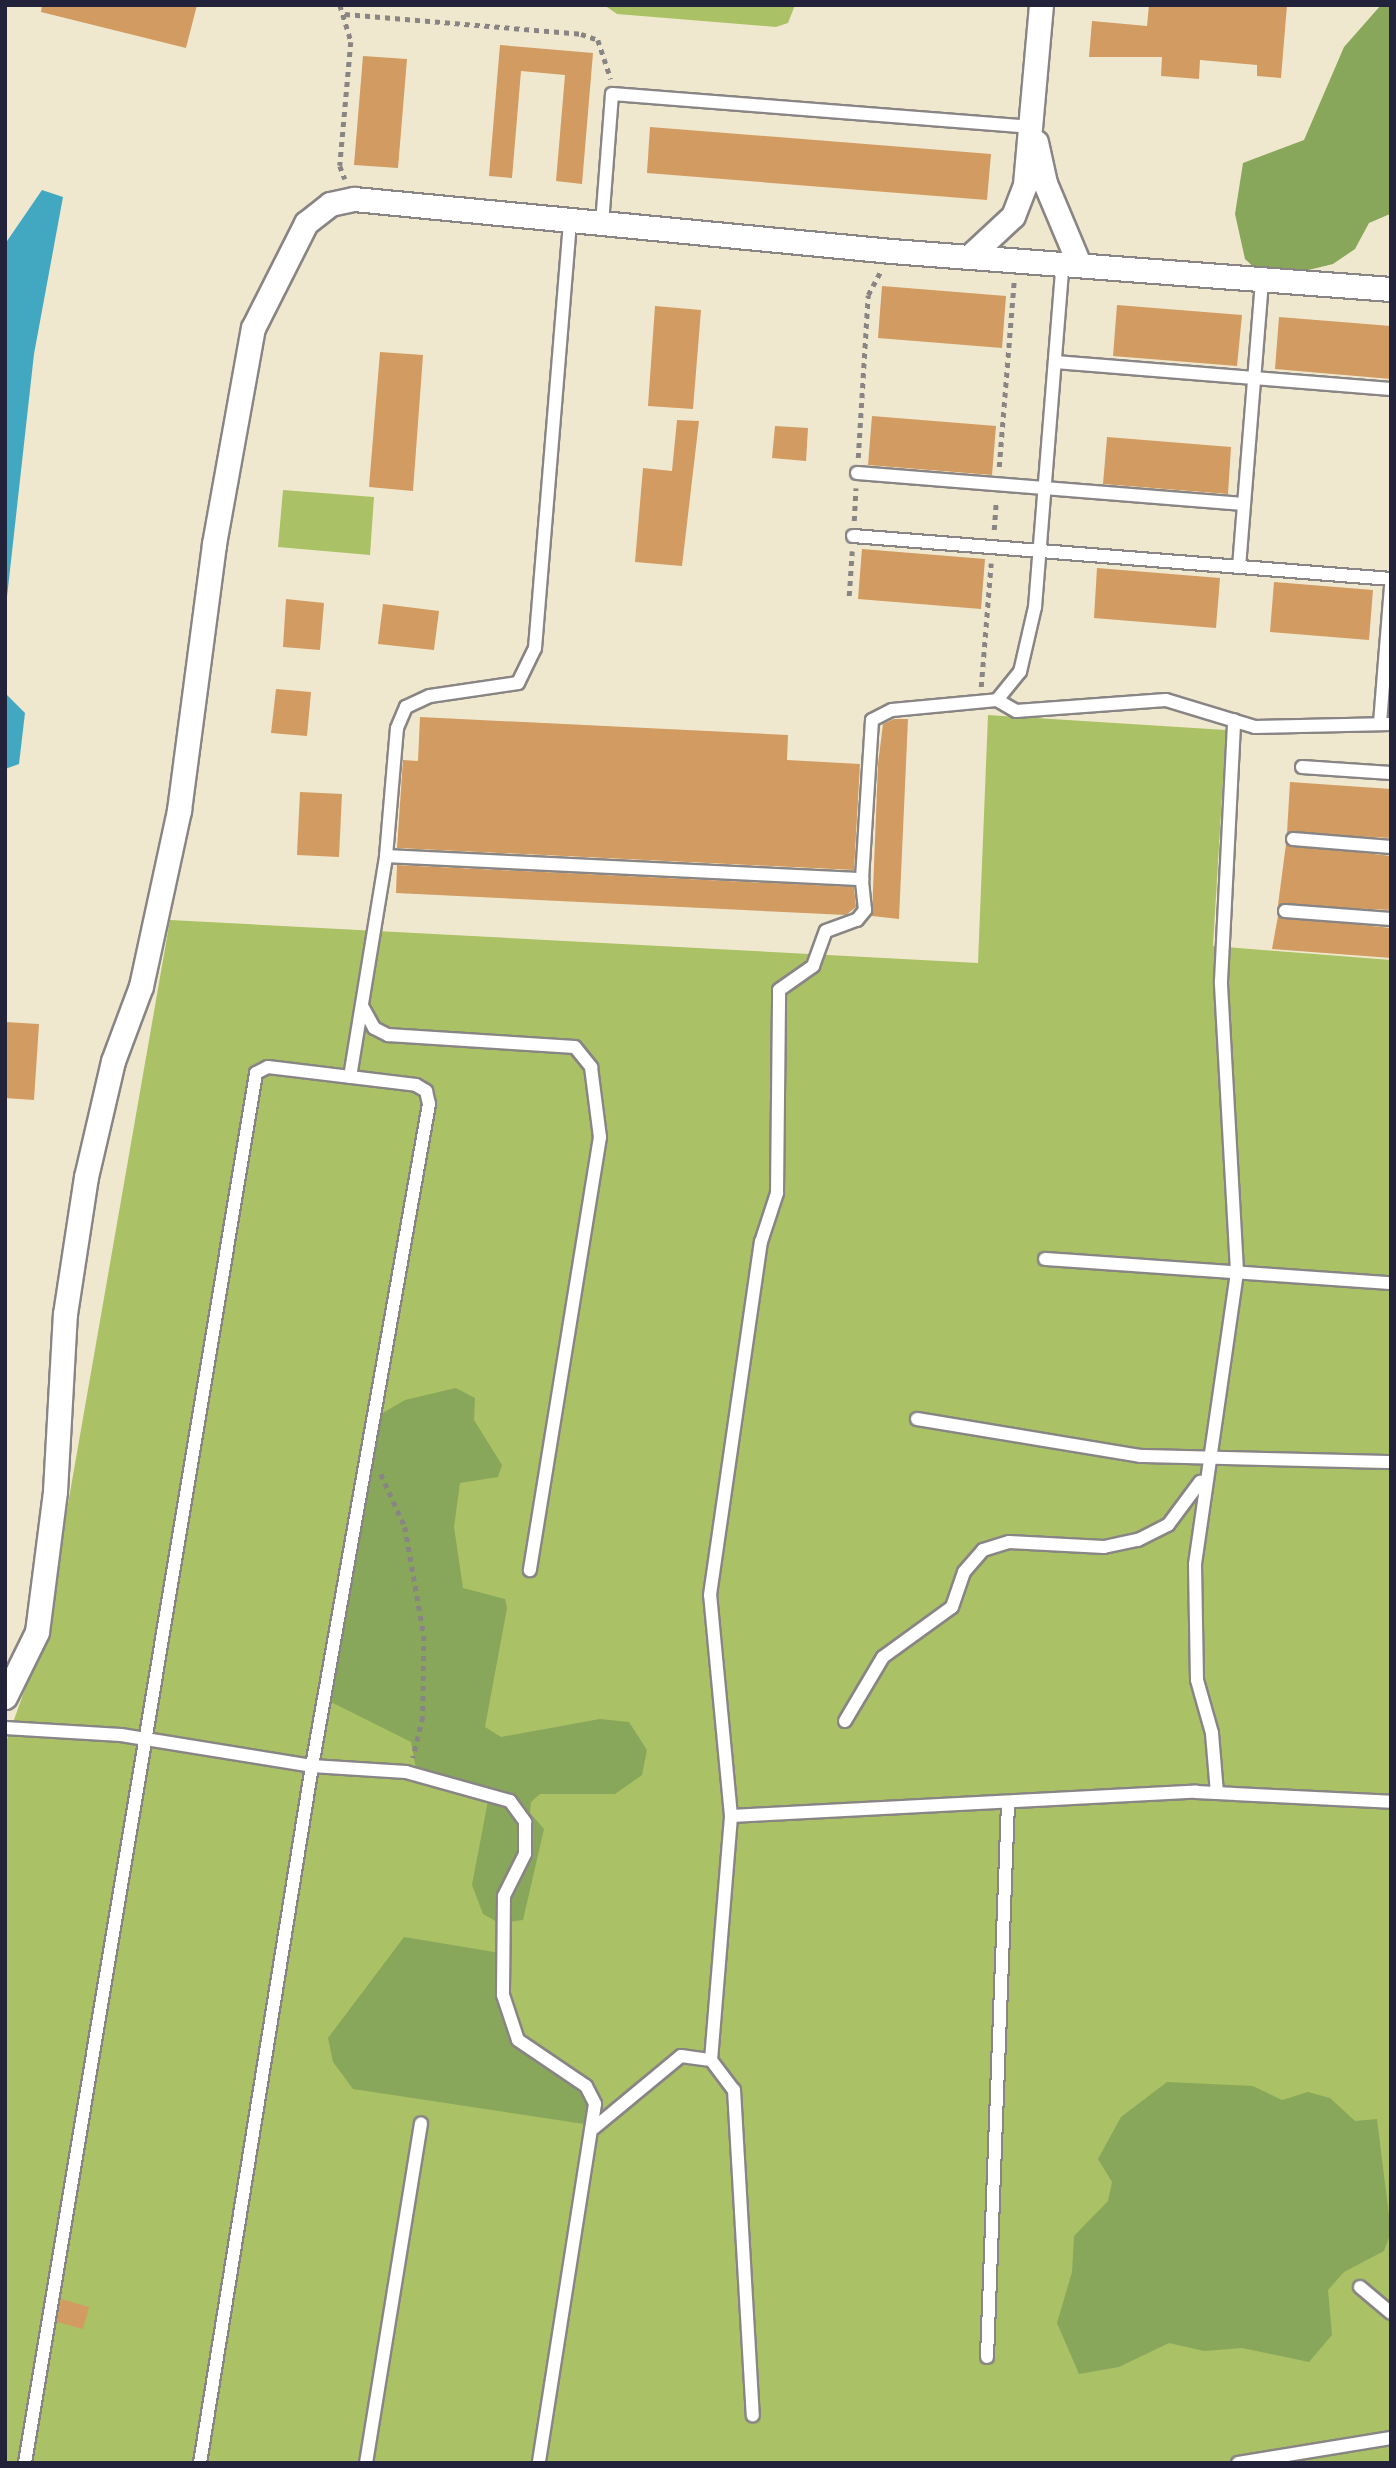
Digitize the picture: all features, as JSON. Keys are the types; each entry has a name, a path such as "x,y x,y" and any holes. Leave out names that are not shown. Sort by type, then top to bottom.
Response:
{"street":[{"path":"971,255 1013,216 1033,127 1041,5"},
{"path":"1033,127 1045,183 1071,263"},
{"path":"5,1697 10,1665 37,1632 55,1491 65,1314 86,1177 113,1061 141,986 180,810 214,544 253,328 306,223 330,204 354,199 891,251 1391,289"}],"lane":[{"path":"602,224 612,94 1033,127"},
{"path":"350,1077 386,856 397,728 406,707 430,696 518,683 535,648 570,221"},
{"path":"997,700 1020,672 1040,551 1055,362 1071,263"},
{"path":"1239,567 1262,279"},
{"path":"1055,362 1391,388"},
{"path":"857,474 1244,505"},
{"path":"853,536 1391,579"},
{"path":"753,2415 734,2090 711,2060 731,1816 710,1595 761,1242 777,1193 779,990 813,966 826,931 857,920 865,910 862,879 872,720 892,710 997,700 1016,711 1166,700 1234,720 1307,729 1385,724 1391,586"},
{"path":"1217,1793 1212,1733 1197,1680 1195,1564 1206,1466 1237,1271 1221,981 1234,720"},
{"path":"1302,767 1391,773"},
{"path":"1293,839 1391,847"},
{"path":"386,856 862,879"},
{"path":"1285,911 1391,919"},
{"path":"361,1006 374,1028 388,1035 575,1047 592,1067 600,1138 530,1570"},
{"path":"25,2463 256,1073 268,1067 416,1085 426,1090 429,1104 312,1766 200,2463"},
{"path":"1045,1259 1391,1283"},
{"path":"917,1419 1206,1466 1391,1462"},
{"path":"845,1721 883,1657 951,1607 964,1572 984,1550 1009,1542 1104,1547 1138,1540 1168,1525 1192,1500 1206,1466"},
{"path":"5,1728 145,1739 312,1766 392,1771 510,1801 525,1822 525,1854 504,1896 503,1995 518,2040 586,2086 595,2105 594,2128 539,2463"},
{"path":"731,1816 1217,1793 1391,1802"},
{"path":"987,2357 1009,1802"},
{"path":"594,2128 681,2056 711,2060"},
{"path":"366,2463 421,2123"},
{"path":"1360,2287 1391,2313"},
{"path":"1238,2463 1391,2438"}],"path":[{"path":"340,5 345,14 351,42 340,166 354,199"},
{"path":"345,14 582,34 598,40 609,59 612,94"},
{"path":"849,596 869,295 891,251"},
{"path":"370,1429 381,1475 405,1527 424,1636 416,1752 392,1771"}],"green space":[{"path":"604,5 795,5 788,23 776,27 617,14"},
{"path":"1381,5 1391,5 1390,214 1369,223 1355,249 1333,264 1292,274 1258,271 1245,259 1235,214 1243,163 1304,140 1344,47"},
{"path":"283,490 374,497 370,555 278,547"},
{"path":"988,715 1226,730 1213,946 1391,960 1391,2463 5,2463 5,1745 46,1630 170,920 978,963"},
{"path":"456,1388 475,1398 474,1420 502,1465 498,1477 460,1483 454,1527 463,1588 505,1599 507,1608 485,1727 501,1737 600,1719 629,1722 647,1750 642,1775 615,1794 540,1794 531,1802 530,1813 544,1829 523,1920 499,1923 483,1914 472,1885 490,1790 416,1769 411,1742 329,1701 376,1417 405,1400"},
{"path":"404,1937 500,1953 498,1993 513,2046 578,2084 590,2106 584,2124 353,2089 333,2062 328,2038"},
{"path":"1167,2082 1253,2086 1282,2100 1308,2092 1330,2098 1355,2121 1377,2119 1391,2232 1384,2251 1344,2272 1328,2290 1332,2335 1309,2362 1242,2348 1204,2351 1169,2343 1119,2367 1079,2374 1057,2323 1072,2272 1074,2236 1108,2201 1112,2182 1098,2159 1121,2117"}],"water":[{"path":"42,190 63,197 34,354 5,615 5,244"},
{"path":"5,693 25,713 19,764 5,769"}],"building":[{"path":"42,5 197,5 186,48 41,12"},
{"path":"1149,5 1287,5 1281,78 1257,76 1257,65 1200,60 1199,79 1161,76 1162,57 1089,57 1092,21 1147,26"},
{"path":"500,45 593,53 582,184 556,181 565,75 521,71 512,178 489,176"},
{"path":"363,56 407,59 398,168 354,165"},
{"path":"650,127 991,154 987,200 647,173"},
{"path":"882,286 1006,296 1002,348 878,338"},
{"path":"1117,305 1242,315 1237,366 1113,356"},
{"path":"655,306 701,310 693,409 648,406"},
{"path":"1279,317 1391,326 1391,379 1275,369"},
{"path":"380,352 423,355 413,491 369,487"},
{"path":"872,416 996,426 992,475 868,465"},
{"path":"677,420 699,421 682,566 635,562 643,468 672,471"},
{"path":"775,426 808,428 806,461 772,458"},
{"path":"1107,437 1231,447 1228,494 1103,484"},
{"path":"862,549 985,559 981,609 858,599"},
{"path":"1097,568 1220,578 1216,628 1094,618"},
{"path":"1274,582 1373,590 1369,640 1270,632"},
{"path":"286,599 324,603 320,650 283,647"},
{"path":"383,604 439,611 434,650 378,644"},
{"path":"276,689 311,692 307,736 271,733"},
{"path":"420,717 788,735 787,760 860,764 854,870 397,848 403,760 418,761"},
{"path":"894,719 908,719 899,919 872,916 878,764 883,724"},
{"path":"1290,782 1391,789 1391,838 1287,833"},
{"path":"300,792 342,794 339,857 297,855"},
{"path":"1286,844 1391,856 1391,910 1278,905"},
{"path":"397,865 854,887 856,907 846,915 396,893"},
{"path":"1278,916 1391,928 1391,958 1272,949"},
{"path":"5,1022 39,1024 34,1100 5,1098"},
{"path":"61,2299 89,2307 83,2329 57,2322"}]}
